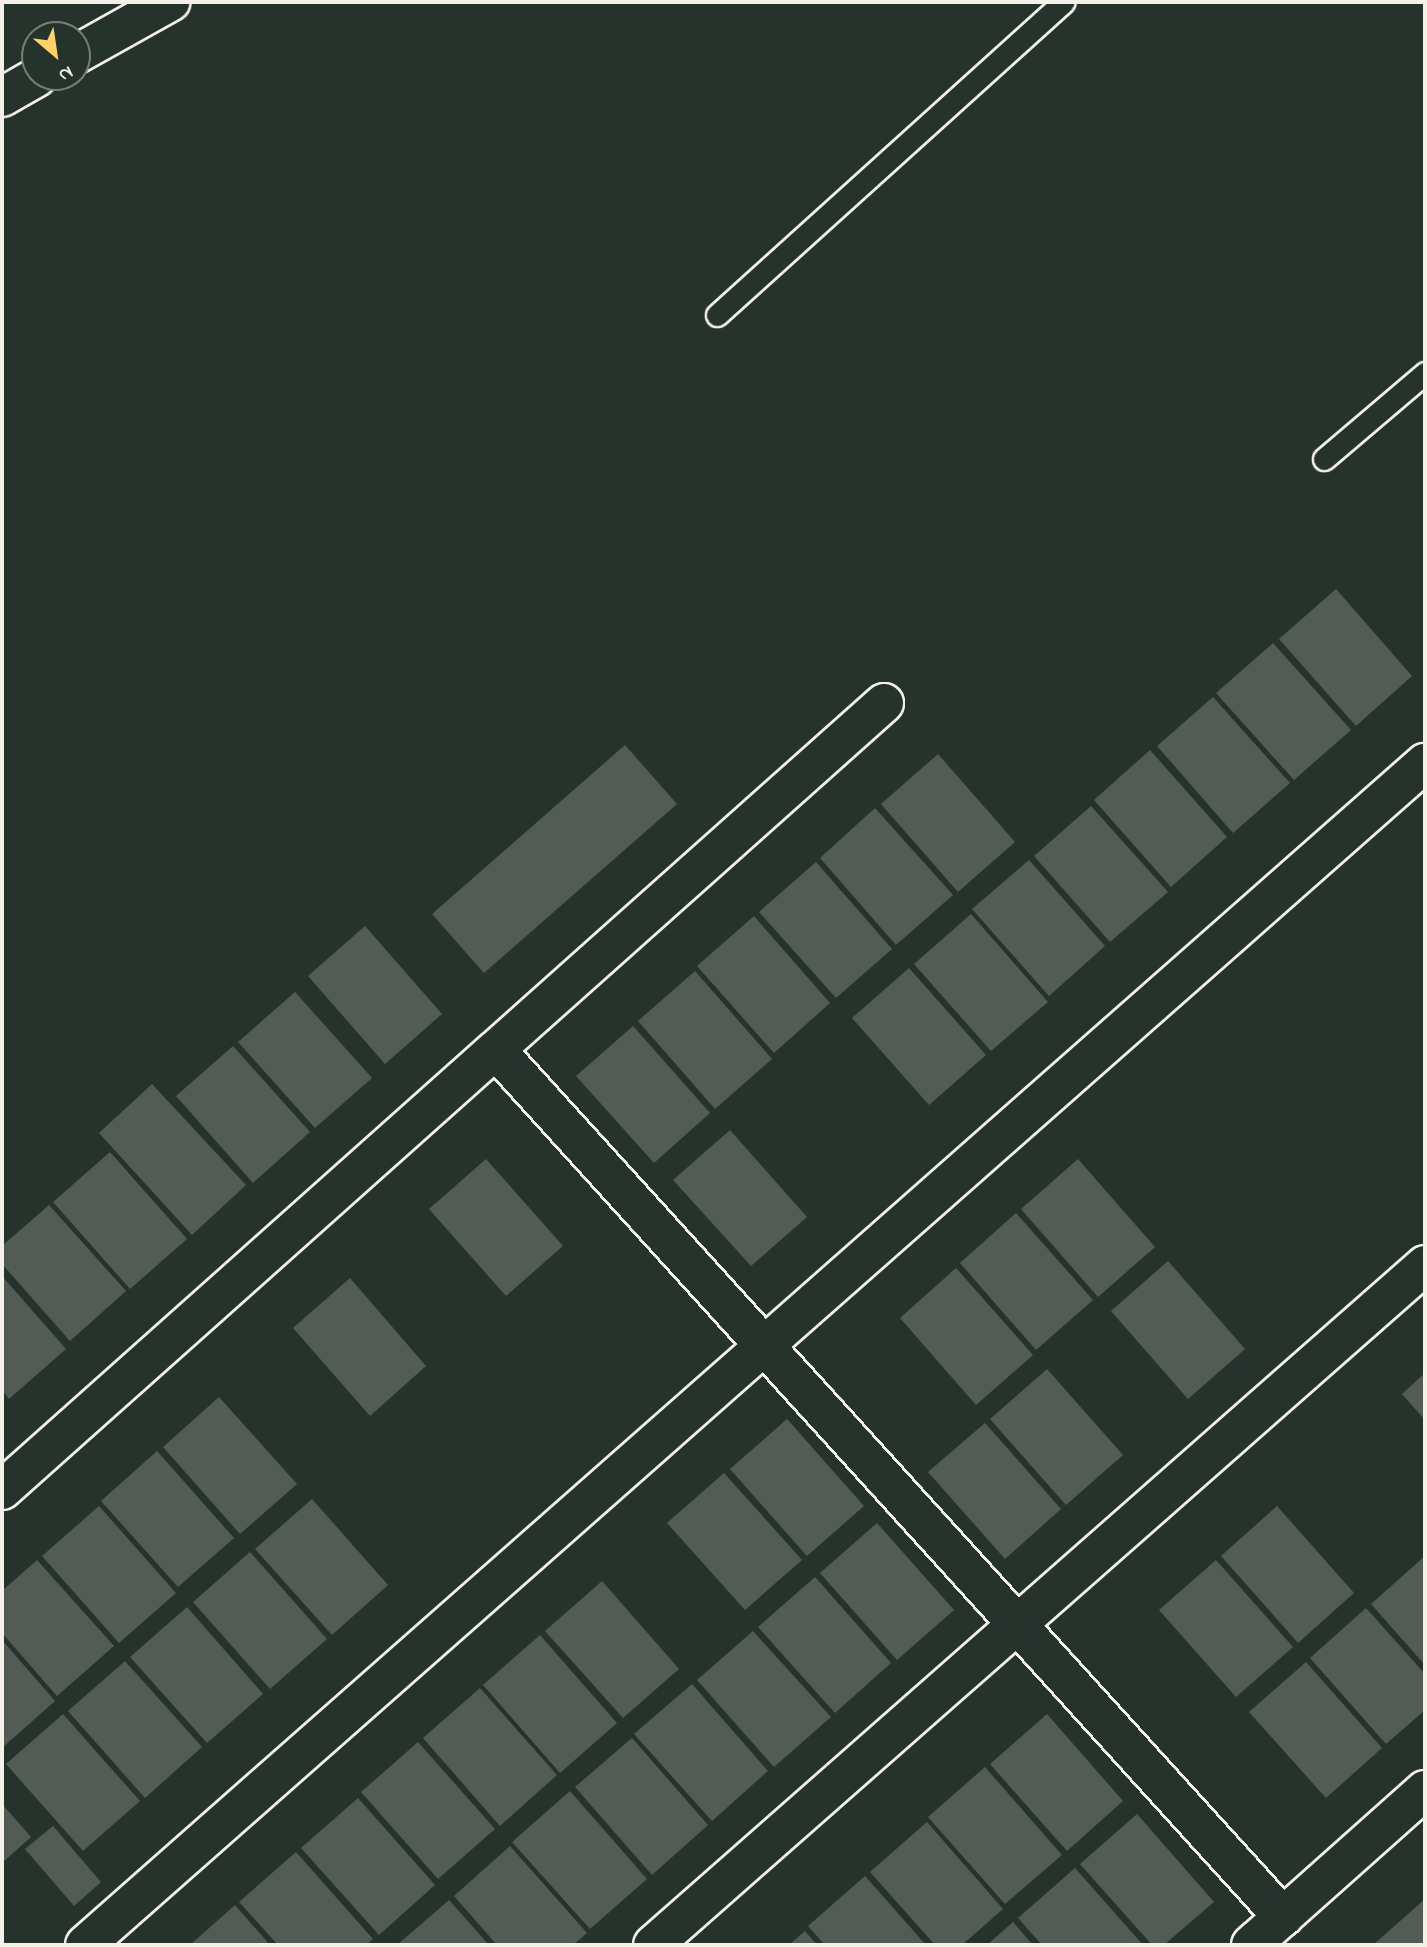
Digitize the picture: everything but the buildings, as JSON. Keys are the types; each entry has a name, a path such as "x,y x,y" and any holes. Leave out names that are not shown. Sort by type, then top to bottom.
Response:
{"street":[{"path":"91,46 170,2"},
{"path":"2,97 21,86"},
{"path":"2,1490 884,703"},
{"path":"85,1945 1425,763"},
{"path":"496,1050 1283,1917"},
{"path":"653,1945 1425,1265"},
{"path":"1251,1945 1425,1790"}],"lane":[{"path":"717,315 1063,2"},
{"path":"1324,459 1425,373"}]}
